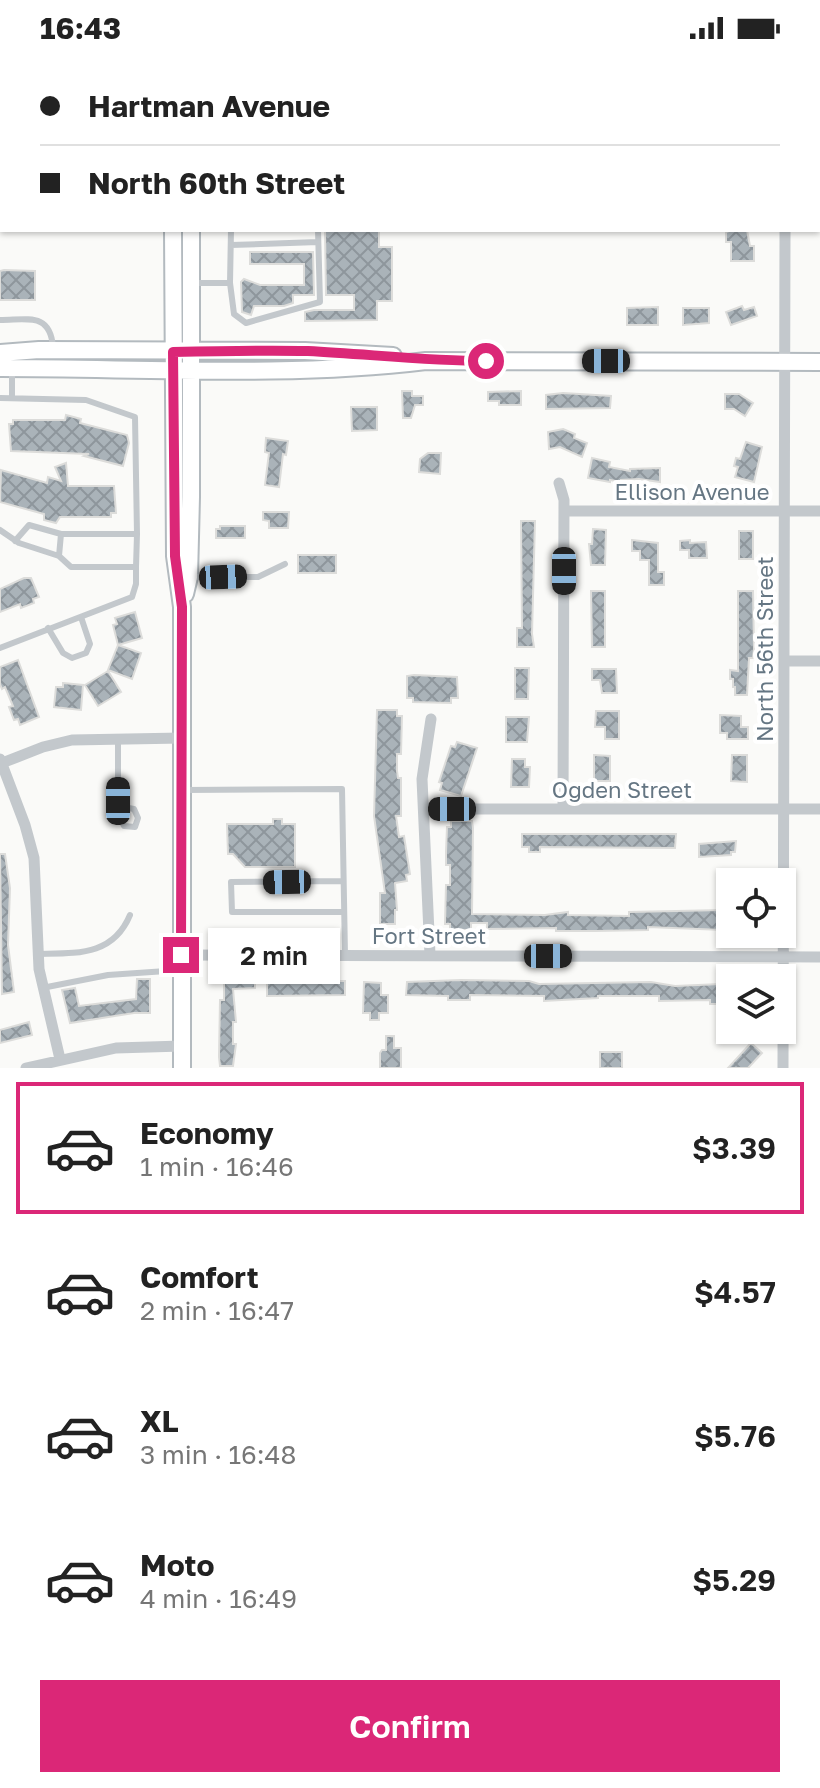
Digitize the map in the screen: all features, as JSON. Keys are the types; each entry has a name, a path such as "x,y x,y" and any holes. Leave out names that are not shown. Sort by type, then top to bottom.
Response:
{"main road":[{"path":"173,232 175,556 182,607 182,1068"},
{"path":"182,607 189,577 191,232"},
{"path":"0,353 53,350 305,351 390,355 426,361"},
{"path":"6,368 192,370 390,365 426,361 820,362"}],"street":[{"name":"North 56th Street","path":"783,1068 785,232"},
{"path":"559,483 565,511 563,809"},
{"name":"Ellison Avenue","path":"565,511 820,511"},
{"path":"784,661 820,661"},
{"path":"430,955 422,779 431,719"},
{"path":"60,1059 42,988 34,858 1,761 59,743 118,738 182,738"},
{"name":"Ogden Street","path":"424,809 820,809"},
{"name":"Fort Street","path":"182,963 345,955 820,957"},
{"path":"26,1068 116,1048 182,1046"}],"lane":[{"path":"231,232 230,283 234,314 246,323 320,302 318,232"},
{"path":"231,245 318,242"},
{"path":"192,283 230,283"},
{"path":"0,320 36,320 47,324 52,331 53,350"},
{"path":"6,368 12,398"},
{"path":"0,398 86,400 135,417 137,534 136,584 132,597 0,648"},
{"path":"15,541 29,525 61,534 137,534"},
{"path":"0,530 15,541 59,556 71,567 136,567"},
{"path":"59,556 61,534"},
{"path":"189,577 258,577 285,564"},
{"path":"48,628 63,653 72,658 86,653 90,644 81,617"},
{"path":"118,738 118,806"},
{"path":"182,790 342,789 345,955"},
{"path":"343,881 231,882 232,912 344,912"},
{"path":"38,954 80,951 110,943 123,932 130,915"},
{"path":"42,988 182,963"}],"building":[{"path":"325,232 379,232 379,247 392,247 392,301 377,301 377,320 305,321 305,312 354,310 354,295 326,295"},
{"path":"726,232 747,232 750,246 754,246 754,261 731,261 731,242 726,242"},
{"path":"250,252 313,252 314,295 293,295 293,303 284,306 254,306 251,315 242,312 241,282 244,279 260,285 304,285 304,264 250,264"},
{"path":"0,271 35,271 35,300 0,300"},
{"path":"742,306 744,310 754,307 757,316 731,325 726,312"},
{"path":"658,307 658,325 627,325 627,308"},
{"path":"683,308 709,308 709,323 683,325"},
{"path":"402,391 412,391 412,396 423,396 423,405 415,405 411,418 403,418"},
{"path":"521,391 521,405 499,405 499,401 488,401 488,392"},
{"path":"725,394 739,394 753,403 745,416 734,409 725,409"},
{"path":"546,395 611,396 610,408 546,409"},
{"path":"351,407 377,407 377,430 352,431"},
{"path":"66,415 81,419 80,423 127,435 129,443 123,466 84,456 89,454 11,451 9,424 13,424 13,420 65,420"},
{"path":"563,429 587,443 582,457 560,447 549,449 548,432"},
{"path":"266,438 288,441 286,455 283,454 279,487 265,485 269,453 265,452"},
{"path":"746,442 762,447 754,482 735,477 738,467 734,466 736,458 740,459"},
{"path":"428,453 441,453 440,474 419,472 420,459"},
{"path":"592,458 610,462 609,467 630,471 660,468 660,482 639,479 610,482 588,478"},
{"path":"66,463 68,486 114,486 116,513 111,513 111,517 60,517 56,523 44,520 44,514 0,502 1,470 47,483 48,477 61,481 55,467"},
{"path":"263,512 289,512 288,528 269,528 269,521 263,520"},
{"path":"521,521 535,521 534,647 517,647 517,628 522,628"},
{"path":"220,526 245,526 245,538 216,538 216,529"},
{"path":"593,529 606,530 605,565 591,565 589,544 592,544"},
{"path":"739,531 753,531 753,559 739,559"},
{"path":"632,540 658,543 658,572 664,572 664,585 649,585 649,560 640,560 640,551 632,551"},
{"path":"690,540 690,543 706,542 707,558 689,558 689,550 680,550 680,541"},
{"path":"298,555 336,555 336,573 298,573"},
{"path":"31,578 39,597 33,599 34,603 21,608 20,604 0,612 0,589"},
{"path":"591,591 605,591 605,647 592,647"},
{"path":"738,591 753,591 754,649 753,658 749,658 747,695 735,695 733,679 730,679 730,670 738,671"},
{"path":"135,612 142,638 118,645 113,625 117,624 115,618"},
{"path":"118,645 141,653 132,679 108,670"},
{"path":"18,660 39,717 20,725 18,719 14,720 9,707 13,706 5,687 2,689 0,684 0,667"},
{"path":"515,668 529,668 528,699 515,699"},
{"path":"592,669 616,669 617,693 602,693 600,680 592,680"},
{"path":"108,671 121,692 98,706 85,685"},
{"path":"407,676 457,677 458,698 451,698 451,703 413,702 413,698 407,698"},
{"path":"63,683 83,685 81,710 54,707 56,687 63,687"},
{"path":"377,710 397,710 397,716 402,716 401,754 397,754 398,778 401,778 401,816 396,816 399,837 404,836 410,874 406,875 407,881 395,883 395,924 380,924 380,893 385,893 374,816"},
{"path":"596,711 619,711 619,739 605,739 605,727 595,727"},
{"path":"720,715 741,716 741,727 748,727 748,739 727,739 727,733 720,733"},
{"path":"506,717 529,717 527,742 506,742"},
{"path":"457,742 477,748 461,796 440,790 442,783 439,782 451,746 455,747"},
{"path":"594,755 610,756 610,781 594,781"},
{"path":"732,755 747,755 747,782 731,781"},
{"path":"512,759 525,759 525,767 530,767 529,787 511,787"},
{"path":"273,819 282,819 282,824 295,824 295,867 245,867 233,854 228,854 227,824 273,824"},
{"path":"451,821 472,821 472,914 545,915 568,912 568,915 629,916 629,912 716,910 716,930 648,927 648,930 556,931 556,928 487,929 487,923 471,923 471,930 450,930 450,924 445,924 446,885 450,885 450,865 446,865 447,827 451,827"},
{"path":"522,834 676,834 675,848 540,847 540,852 529,852 529,847 522,847"},
{"path":"736,841 735,852 731,855 699,857 699,844"},
{"path":"0,854 5,854 10,888 8,945 14,992 2,994"},
{"path":"224,974 255,974 255,988 233,989 236,1022 233,1022 233,1044 236,1044 233,1066 220,1066 219,1057 220,1000 224,1000"},
{"path":"137,979 150,979 150,1013 70,1023 62,990 75,988 79,1006 136,999"},
{"path":"267,981 345,981 345,995 267,996"},
{"path":"364,982 381,983 381,995 388,995 388,1013 379,1013 379,1020 370,1020 370,1013 363,1013"},
{"path":"407,982 716,984 716,1004 710,1004 710,1000 659,1001 659,996 598,996 544,1001 544,996 470,995 470,1000 448,1000 448,996 406,995"},
{"path":"29,1022 32,1035 0,1043 0,1030"},
{"path":"386,1036 394,1036 394,1048 401,1048 401,1068 380,1068 380,1053 386,1050"},
{"path":"750,1044 762,1053 748,1068 728,1068"},
{"path":"600,1052 622,1052 622,1068 600,1068"}],"route":[{"path":"181,955 182,607 175,556 173,352 305,351 390,355 426,361 486,361"}]}
